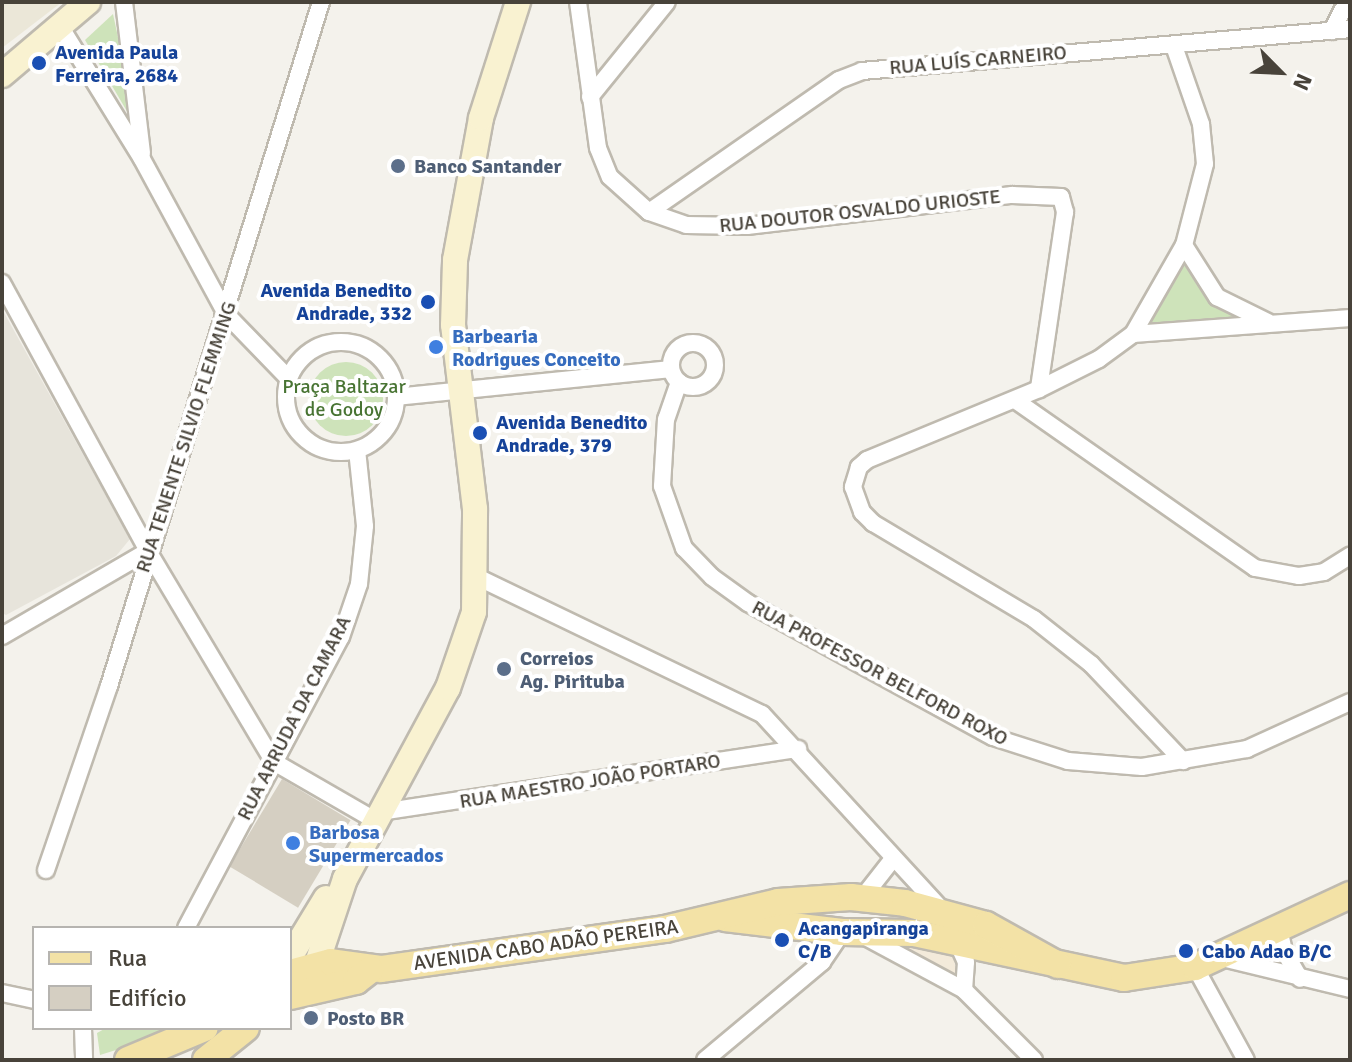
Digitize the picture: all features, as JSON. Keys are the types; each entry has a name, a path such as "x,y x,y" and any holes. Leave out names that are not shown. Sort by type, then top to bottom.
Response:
{"main road":[{"path":"2,75 88,2"},
{"path":"317,963 345,879 465,647 477,577 475,509 458,389 453,325 457,246 481,118 518,2"},
{"path":"292,954 324,901 345,879"},
{"name":"AVENIDA CABO ADÃO PEREIRA","path":"722,917 851,933 914,933 1124,978 1206,962 1350,895"},
{"path":"851,933 848,913 863,897"},
{"name":"AVENIDA CABO ADÃO PEREIRA","path":"294,986 317,963 347,962 370,970 722,917 778,902 863,897 986,925 1058,965"},
{"path":"946,914 957,942"},
{"name":"AVENIDA CABO ADÃO PEREIRA","path":"294,986 356,981 370,970"},
{"path":"128,1060 197,1030"},
{"path":"206,1060 244,1030"}],"street":[{"path":"124,2 142,159"},
{"name":"RUA TENENTE SILVIO FLEMMING","path":"46,870 226,314 321,2"},
{"name":"RUA DOUTOR OSVALDO URIOSTE","path":"578,2 598,148 610,177 649,212 686,225 747,226 1052,193 1061,197 1065,212 1039,389"},
{"path":"590,97 667,2"},
{"path":"1332,31 1347,2"},
{"path":"60,26 142,159 226,314 288,378"},
{"name":"RUA LUÍS CARNEIRO","path":"649,212 839,80 862,71 1350,29"},
{"path":"1174,46 1201,124 1205,164 1184,245 1133,334 1099,359 1039,389 867,460 854,477 856,501 873,523 1034,619 1091,664 1183,761"},
{"path":"1184,245 1217,297 1274,325"},
{"path":"2,283 148,551 274,762 379,817"},
{"path":"1133,334 1350,318"},
{"path":"351,342 384,361 396,397 385,430 357,450 324,450 299,435 286,408 288,378 313,348 351,342"},
{"name":"RUA PROFESSOR BELFORD ROXO","path":"458,389 675,376 666,419 662,486 684,548 712,577 748,603 993,737 1035,753 1099,767 1183,761 1247,749 1350,702"},
{"path":"396,397 458,389"},
{"path":"1015,400 1255,568 1299,576 1324,572 1350,556"},
{"name":"RUA ARRUDA DA CAMARA","path":"187,926 341,637 359,584 365,526 357,450"},
{"path":"2,636 148,551"},
{"path":"477,577 762,714 798,749 892,860 946,914"},
{"name":"RUA MAESTRO JOÃO PORTARO","path":"379,817 798,749"},
{"path":"863,897 892,860"},
{"path":"1279,928 1284,951 1300,979"},
{"path":"705,1060 822,962 851,933 964,990 1034,1060"},
{"path":"957,942 966,962 964,990"},
{"path":"1206,962 1350,989"},
{"path":"1206,962 1246,1060"},
{"path":"2,993 32,1000"}],"shaded area":[{"path":"2,2 62,2 2,48"},
{"path":"2,309 130,539 116,556 6,615 2,613"},
{"path":"886,942 952,952 958,977 898,950"}],"green space":[{"path":"113,14 138,130 85,40"},
{"path":"1185,262 1213,301 1247,318 1147,325"},
{"name":"Praça Baltazar de Godoy","path":"346,362 360,365 372,373 380,385 383,399 380,413 372,425 360,433 346,436 332,433 320,425 312,413 309,399 312,385 320,373 332,365"},
{"path":"102,1030 164,1030 167,1034 100,1055 97,1033"}],"building":[{"name":"Barbosa Supermercados","path":"282,779 351,820 298,908 229,866"}],"place":[{"name":"Avenida Paula Ferreira, 2684","path":"39,63"},
{"name":"Banco Santander","path":"398,166"},
{"name":"Avenida Benedito Andrade, 332","path":"428,302"},
{"name":"Barbearia Rodrigues Conceito","path":"436,347"},
{"name":"Avenida Benedito Andrade, 379","path":"480,433"},
{"name":"Correios Ag. Pirituba","path":"504,669"},
{"name":"Barbosa Supermercados","path":"293,843"},
{"name":"Acangapiranga C/B","path":"782,940"},
{"name":"Cabo Adao B/C","path":"1186,951"},
{"name":"Posto BR","path":"311,1018"}]}
